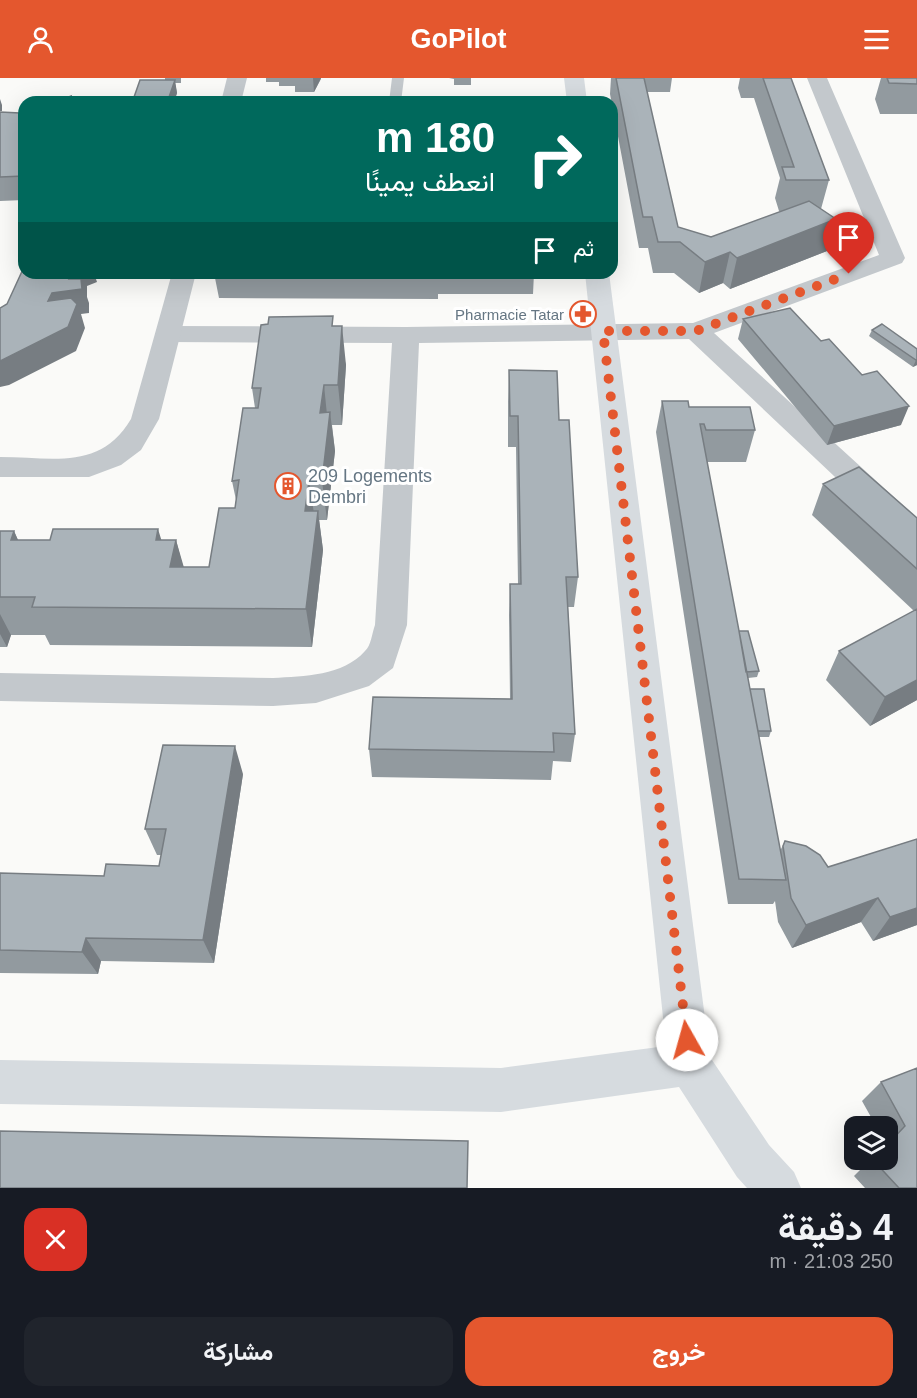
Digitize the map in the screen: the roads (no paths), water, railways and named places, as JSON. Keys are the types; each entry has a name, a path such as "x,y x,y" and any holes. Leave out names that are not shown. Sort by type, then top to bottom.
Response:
{"main road":[{"path":"574,78 576,96"},
{"path":"598,279 689,1064 753,1161 778,1188"},
{"path":"0,1082 501,1090 689,1064"}],"street":[{"path":"232,96 237,78"},
{"path":"168,334 696,331 893,258 818,78"},
{"path":"0,467 89,467 111,458 131,443 145,419 182,279"},
{"path":"696,331 917,536"},
{"path":"0,687 273,692 316,689 357,676 381,658 391,625 406,334"}],"lane":[{"path":"396,96 398,78"}],"place":[{"name":"Pharmacie Tatar","path":"583,314"},
{"name":"209 Logements Dembri","path":"288,486"}]}
